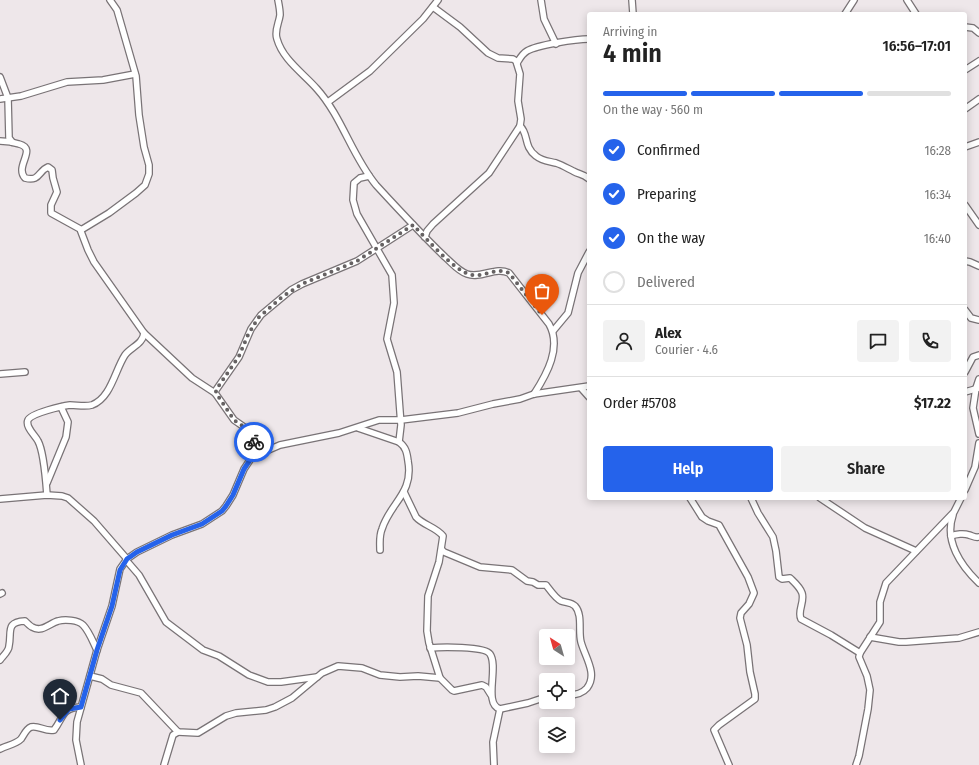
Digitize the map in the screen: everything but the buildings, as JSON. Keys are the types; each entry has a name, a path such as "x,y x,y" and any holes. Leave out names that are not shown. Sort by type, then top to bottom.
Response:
{"street":[{"path":"81,230 136,193 148,178 149,164 141,133 135,74 117,10 110,0"},
{"path":"278,0 280,13 276,34 278,42 292,64 316,87 328,102 369,176 413,225 455,266 465,273 476,275 502,271 509,273 539,310 553,331 555,344 552,358 548,369 534,394"},
{"path":"328,102 370,71 415,27 438,0"},
{"path":"541,0 544,19 556,44"},
{"path":"632,0 633,12"},
{"path":"846,12 854,0"},
{"path":"906,0 915,12"},
{"path":"426,237 427,231 433,224 489,173 520,126 521,119 518,101 520,74 517,63 513,59 498,58 488,53 460,27 433,7"},
{"path":"967,27 972,28 979,33"},
{"path":"517,63 528,50 571,40 587,39"},
{"path":"967,69 979,61"},
{"path":"0,99 21,96 67,82 103,80 135,74"},
{"path":"0,77 8,98 9,138 12,142"},
{"path":"967,108 979,99"},
{"path":"520,126 523,130 527,146 534,154 547,162 581,173 587,178"},
{"path":"0,141 24,145 27,149 22,169 23,176 25,178 35,178 48,167 52,170 57,192 51,205 51,213 81,230 94,262 144,333 192,378 216,393 234,420 247,429 253,437 254,445 252,457 244,469 233,495 222,511 202,524 158,541 127,559 120,570 112,606 97,650 76,730 76,740 81,765"},
{"path":"967,146 979,142"},
{"path":"369,176 360,178 354,183 353,200 357,214 392,275 394,303 387,339 397,372 401,429 399,442"},
{"path":"967,208 979,225"},
{"path":"216,393 216,390 239,356 251,329 261,315 296,288 345,267 378,249 413,225"},
{"path":"553,331 568,313 578,273 587,256"},
{"path":"967,261 979,266"},
{"path":"967,313 971,318 979,320"},
{"path":"47,495 39,442 30,429 27,421 32,416 68,405 89,406 100,400 125,356 142,340 144,333"},
{"path":"967,368 973,357 979,355"},
{"path":"0,374 25,372"},
{"path":"979,379 973,411 979,434"},
{"path":"252,457 280,445 358,428 382,419 400,420 458,413 520,399 534,394 587,386"},
{"path":"581,388 587,395"},
{"path":"967,391 978,388"},
{"path":"46,485 66,437 67,421 62,408"},
{"path":"358,428 399,442 406,449 410,469 404,492 382,528 380,535 380,550"},
{"path":"967,485 975,467 979,444"},
{"path":"404,492 418,520 442,535 443,538 442,550 437,570 428,596 427,631 430,648 440,678 452,690 482,685 486,687 491,695 494,705 500,709 539,699"},
{"path":"0,499 47,495 68,498 94,521 127,559 139,575 163,619 203,650 219,656 249,676 268,682 281,682 317,677"},
{"path":"691,500 702,517 719,525 745,571 754,593 749,604 741,613 740,618 747,645 755,700 714,730 729,765"},
{"path":"752,500 773,537 779,577 782,579 790,578 802,593 800,613 801,619 860,653"},
{"path":"823,500 865,528 916,551"},
{"path":"960,500 954,512 950,526 951,536 960,561 966,570 979,583"},
{"path":"856,765 870,695 869,682 859,657 860,653 880,622 880,602 886,583 954,512"},
{"path":"951,536 956,534 979,538"},
{"path":"442,550 480,567 512,570 527,581 538,585 546,585 559,600 571,603 575,606 578,614 581,642 592,679 590,685 582,693 575,694"},
{"path":"0,660 9,649 10,630 14,623 25,620 32,628 46,628 58,621 73,621 79,623 84,626 97,650"},
{"path":"870,637 906,642 960,638 979,632"},
{"path":"430,648 456,647 489,652 493,672 491,695"},
{"path":"164,765 173,735 178,732 198,733 226,716 240,712 266,710 275,707 292,698 322,673 338,666 362,668 380,675 403,677 426,676 440,678"},
{"path":"90,676 100,678 112,685 141,693 178,732"},
{"path":"0,749 16,743 22,738 27,730 33,727 48,731 54,730 67,710 81,707"},
{"path":"494,765 493,742 500,709"}],"way so far":[{"path":"254,442 253,437 247,429 234,420 223,402 217,396 216,390 232,369 251,329 258,318 291,290 357,261 378,249 384,243 413,225 435,248 458,269 465,273 476,275 502,271 509,273 542,315"}],"route":[{"path":"60,720 67,710 81,707 97,650 112,606 118,575 127,559 158,541 202,524 222,511 233,495 248,461 252,457 254,442"}]}
